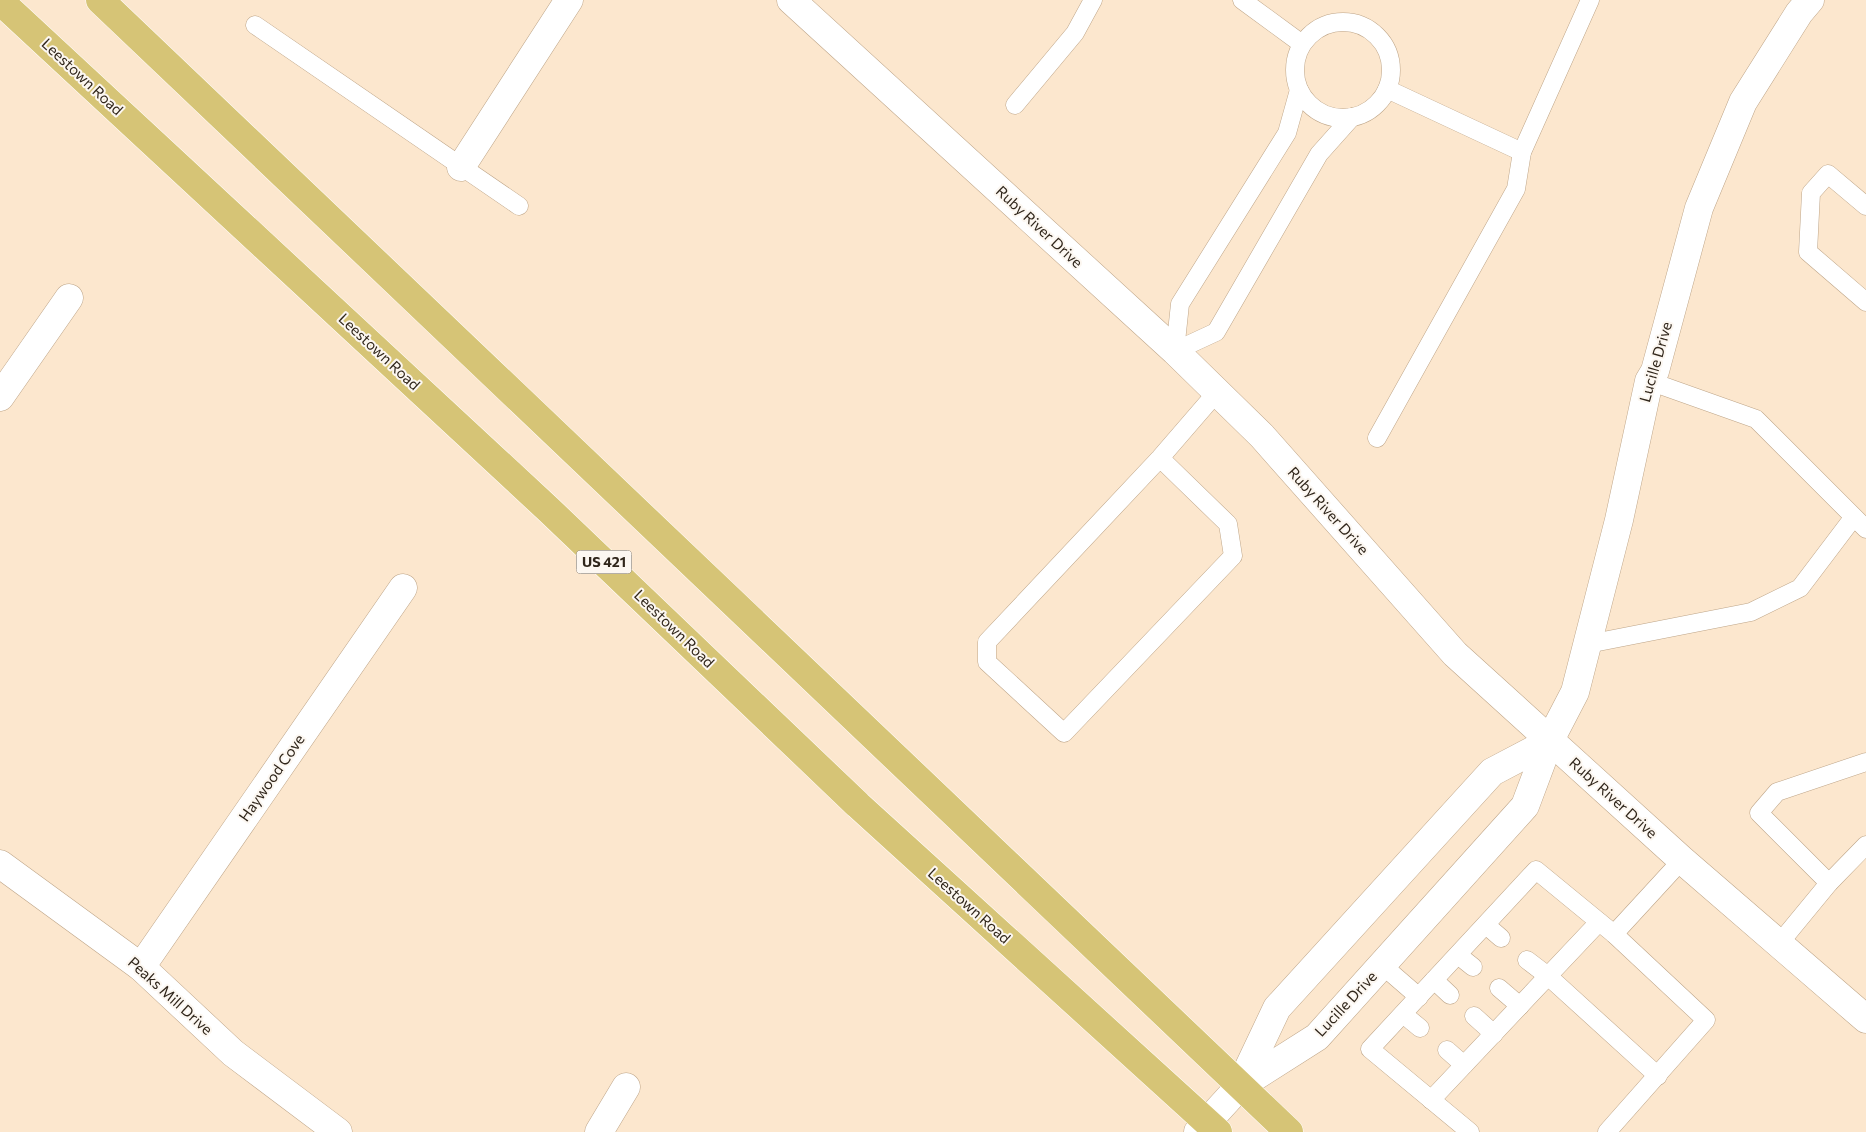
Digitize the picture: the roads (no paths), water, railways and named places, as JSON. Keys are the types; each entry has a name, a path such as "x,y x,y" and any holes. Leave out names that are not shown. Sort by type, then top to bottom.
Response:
{"main road":[{"path":"100,0 1289,1132"},
{"name":"Leestown Road","path":"0,1 548,509 858,805 1208,1129"}],"street":[{"path":"461,166 569,0"},
{"name":"Ruby River Drive","path":"792,0 1175,352 1262,436 1455,654 1549,742 1778,945 1866,1019"},
{"name":"Lucille Drive","path":"1240,1086 1317,1037 1525,806 1549,742 1575,692 1619,520 1648,381 1655,371 1698,208 1743,102 1799,13 1810,0"},
{"path":"0,396 69,298"},
{"name":"Haywood Cove","path":"141,968 403,588"},
{"path":"1208,1129 1240,1086 1277,1008 1492,772 1549,742"},
{"name":"Peaks Mill Drive","path":"0,864 141,968 233,1054 338,1132"},
{"path":"599,1132 626,1087"}],"lane":[{"path":"1016,105 1075,33 1093,0"},
{"path":"1242,0 1302,44"},
{"path":"1377,438 1516,189 1522,152 1590,0"},
{"path":"1326,24 1358,24 1372,31 1383,43 1390,58 1391,74 1387,89 1378,102 1367,112 1352,117 1336,118 1321,113 1308,103 1299,90 1294,75 1295,59 1302,44 1312,32 1326,24"},
{"path":"255,25 519,206"},
{"path":"1387,89 1522,152"},
{"path":"1175,352 1180,304 1287,133 1299,90"},
{"path":"1175,352 1216,332 1319,154 1352,117"},
{"path":"1866,206 1828,174 1811,193 1808,252 1866,302"},
{"path":"1588,644 1750,612 1800,588 1859,524 1756,419 1648,381"},
{"path":"1160,458 1228,524 1233,556 1064,733 987,662 987,642 1160,458 1217,392"},
{"path":"1830,883 1759,813 1778,792 1866,762"},
{"path":"1778,945 1830,883 1866,845"},
{"path":"1614,934 1682,860"},
{"path":"1470,1132 1370,1049 1536,870 1614,934 1706,1020 1607,1132"},
{"path":"1431,1100 1599,922"},
{"path":"1486,926 1501,938"},
{"path":"1458,955 1473,968"},
{"path":"1527,960 1548,976 1658,1076"},
{"path":"1382,964 1419,997"},
{"path":"1434,980 1450,995"},
{"path":"1499,988 1520,1006"},
{"path":"1403,1014 1420,1028"},
{"path":"1474,1016 1494,1034"},
{"path":"1447,1050 1464,1065"}]}
